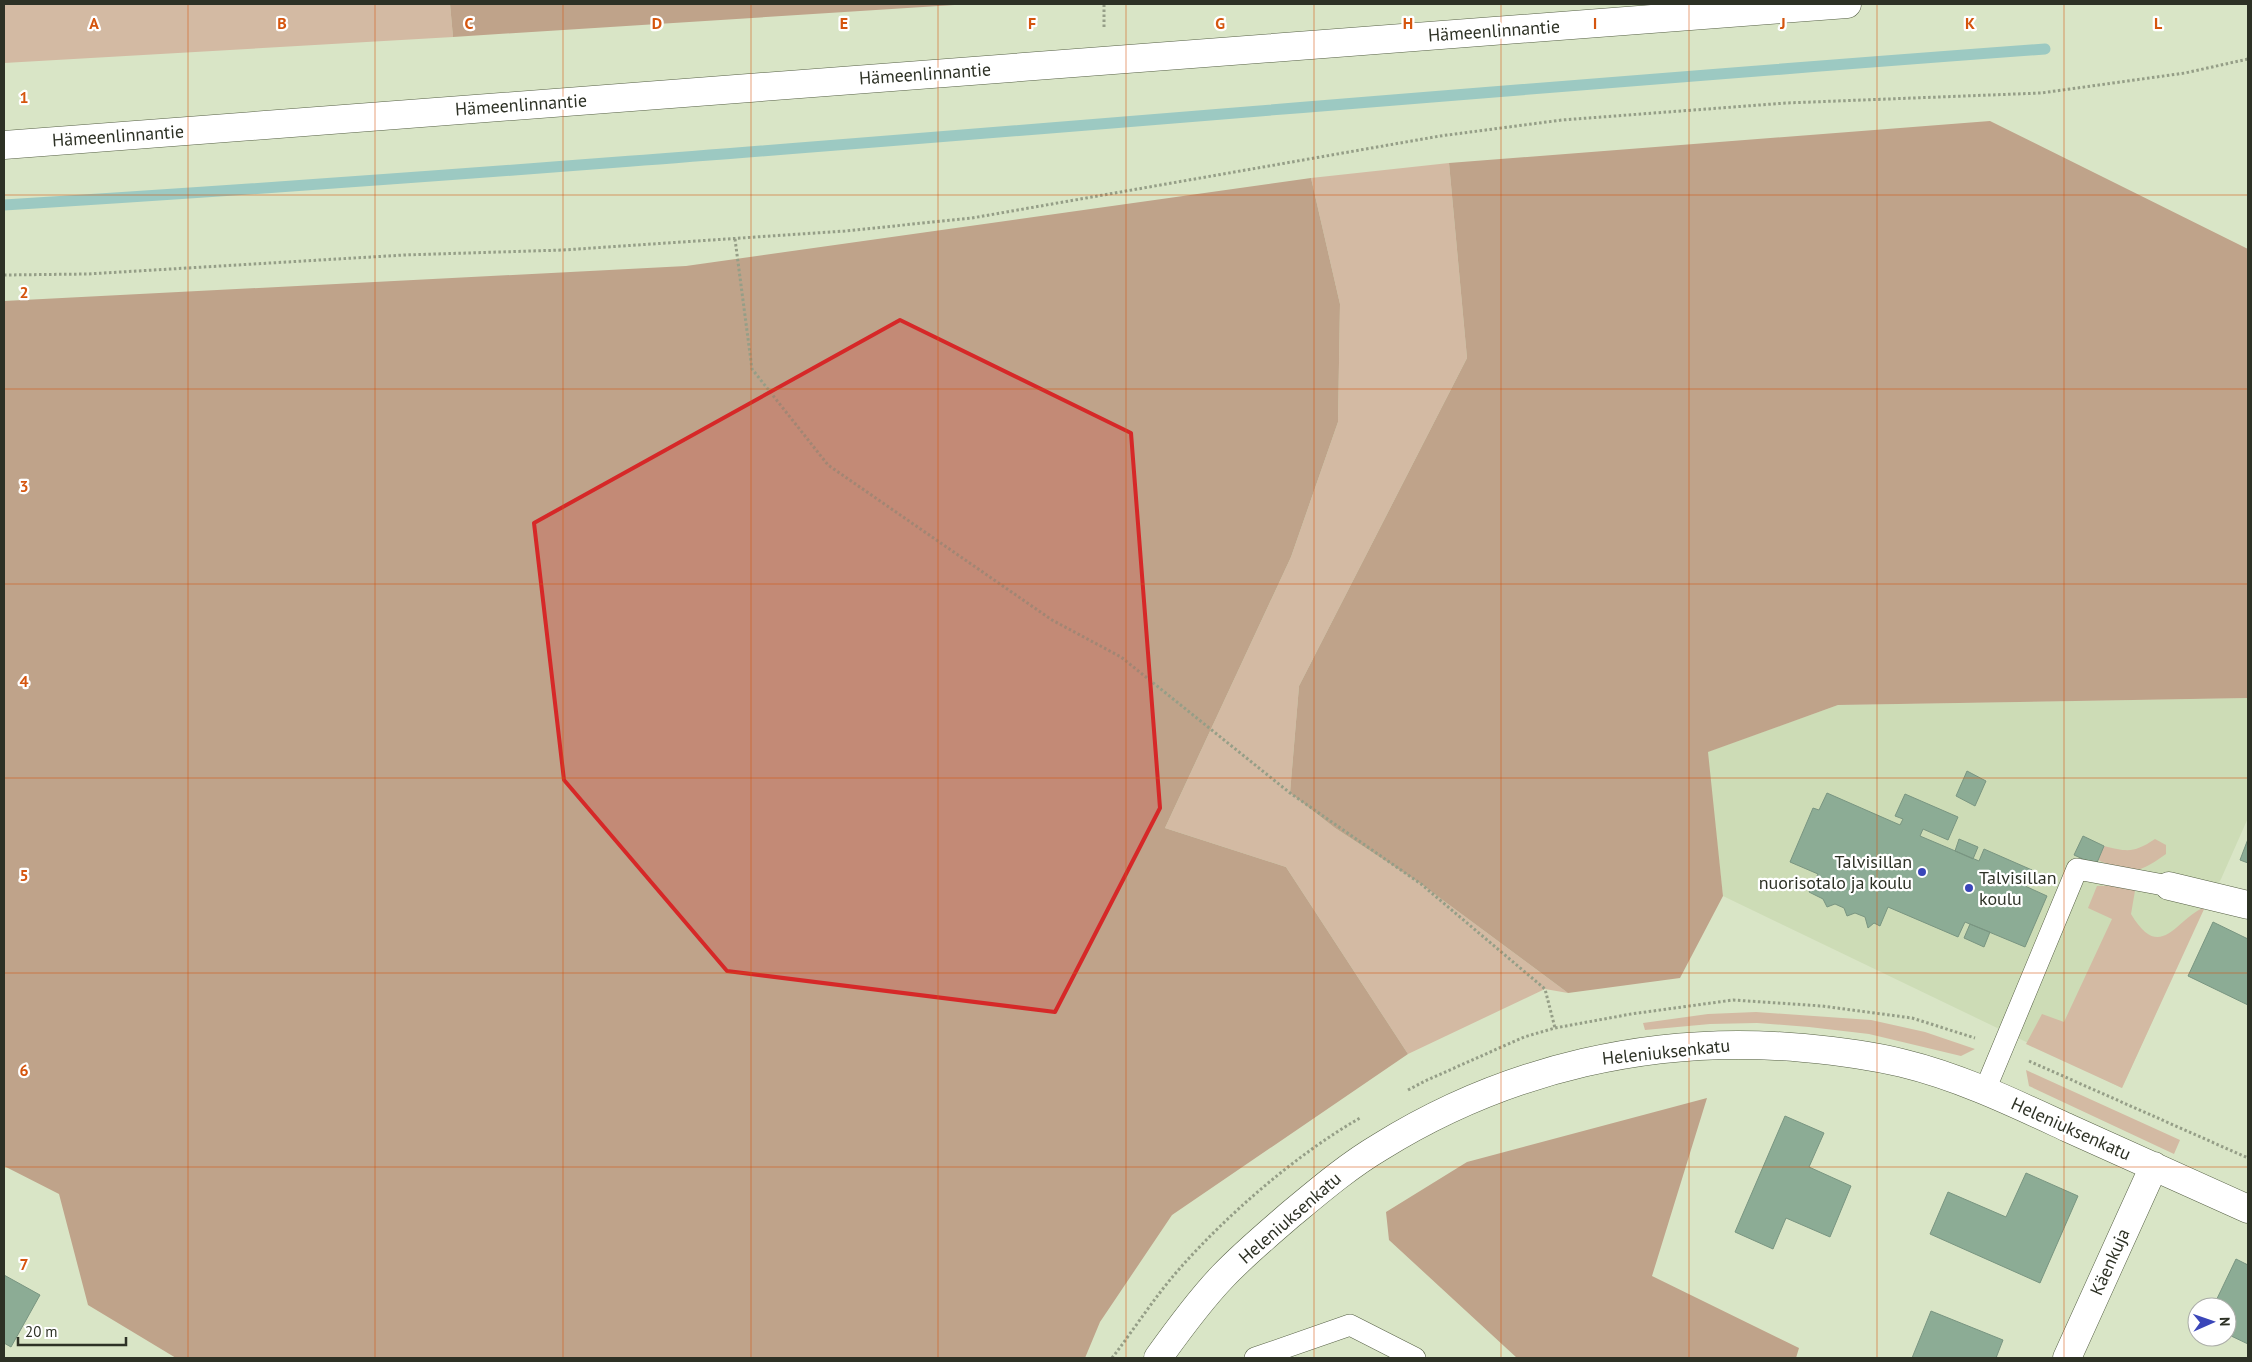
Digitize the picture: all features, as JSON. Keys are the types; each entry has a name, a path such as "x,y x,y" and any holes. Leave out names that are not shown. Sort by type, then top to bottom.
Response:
{"main road":[{"name":"Hämeenlinnantie","path":"4,145 1847,4"},
{"path":"2169,886 2248,905"},
{"name":"Heleniuksenkatu","path":"1162,1357 1222,1277 1264,1236 1333,1179 1379,1147 1430,1118 1480,1094 1538,1073 1588,1060 1637,1052 1718,1044 1774,1045 1855,1053 1903,1063 1985,1090 2248,1209"},
{"name":"Käenkuja","path":"2067,1358 2154,1166"}],"lane":[{"path":"1985,1090 2077,869 2169,886"},
{"path":"1255,1358 1350,1325 1415,1358"}],"path":[{"path":"4,275 87,274 404,255 563,250 735,239 972,218 1440,136 1562,120 1786,103 2041,92 2185,73 2248,59"},
{"path":"735,239 752,369 828,465 1052,620 1121,657 1290,793 1422,884 1546,989 1555,1028"},
{"path":"1402,1094 1425,1081 1524,1037 1555,1028 1631,1014 1733,1000 1822,1006 1912,1018 1969,1035 2248,1158"},
{"path":"1112,1358 1180,1267 1251,1197 1338,1130 1362,1117"}],"highlighted area":[{"path":"900,320 1131,433 1160,808 1055,1012 727,971 564,780 534,523"}],"shaded area":[{"path":"4,4 450,4 453,37 4,63"},
{"path":"450,4 970,4 453,37"},
{"path":"1990,121 2248,249 2248,698 1838,705 1708,752 1723,896 1680,978 1568,993 1421,884 1335,828 1290,793 1299,686 1467,358 1449,163"},
{"path":"1449,163 1467,358 1299,686 1290,793 1335,828 1421,884 1568,993 1545,989 1408,1054 1286,867 1165,828 1291,557 1338,422 1340,304 1311,178"},
{"path":"1311,178 1340,304 1338,422 1291,557 1165,828 1286,867 1408,1054 1172,1215 1100,1322 1085,1358 176,1358 88,1305 59,1194 4,1166 4,301 686,266"},
{"name":"Talvisillan koulu","path":"2248,698 2248,818 2221,879 2200,916 2122,1088 1723,896 1707,752 1838,705"},
{"path":"2155,839 2166,845 2166,854 2140,869 2127,870 2098,860 2104,846 2131,850 2142,847"},
{"path":"2136,885 2131,914 2142,929 2151,936 2160,937 2168,934 2194,913 2205,907 2122,1088 2026,1044 2042,1014 2064,1022 2112,919 2088,908 2097,886"},
{"path":"1756,1012 1871,1020 1925,1032 1975,1049 1961,1056 1869,1034 1809,1027 1757,1023 1710,1024 1645,1030 1643,1023 1708,1014"},
{"path":"2026,1070 2180,1140 2174,1154 2029,1086"},
{"path":"1707,1098 1652,1276 1799,1348 1796,1358 1517,1358 1389,1240 1386,1212 1467,1162"}],"building":[{"path":"1967,771 1986,781 1975,806 1956,796"},
{"name":"Talvisillan nuorisotalo ja koulu","path":"1827,793 1900,825 1903,819 1895,816 1905,794 1958,817 1948,840 1923,829 1920,836 1979,861 1984,849 2032,870 2025,886 2047,896 2025,947 1965,922 1958,937 1888,907 1880,926 1874,923 1868,928 1865,917 1855,913 1847,916 1844,908 1835,904 1827,907 1823,899 1809,892 1818,874 1790,862 1813,808 1819,810"},
{"path":"2083,836 2104,846 2096,865 2074,855"},
{"path":"1959,839 1978,847 1973,859 1955,851"},
{"path":"2248,839 2248,863 2240,860"},
{"path":"2213,922 2248,939 2248,1005 2188,976"},
{"path":"1970,924 1990,932 1984,947 1964,938"},
{"path":"1785,1116 1824,1133 1809,1167 1851,1186 1830,1237 1786,1218 1773,1249 1735,1232"},
{"path":"2026,1173 2078,1196 2040,1283 1930,1234 1948,1192 2006,1217"},
{"path":"2236,1259 2248,1265 2248,1344 2237,1339 2237,1297 2218,1297"},
{"path":"4,1275 40,1295 11,1347 4,1343"},
{"path":"1931,1311 2003,1340 1996,1358 1912,1358"}],"waterway":[{"path":"4,205 515,170 2045,49"}],"place":[{"name":"Talvisillan nuorisotalo ja koulu","path":"1922,872"},
{"name":"Talvisillan koulu","path":"1969,888"}]}
